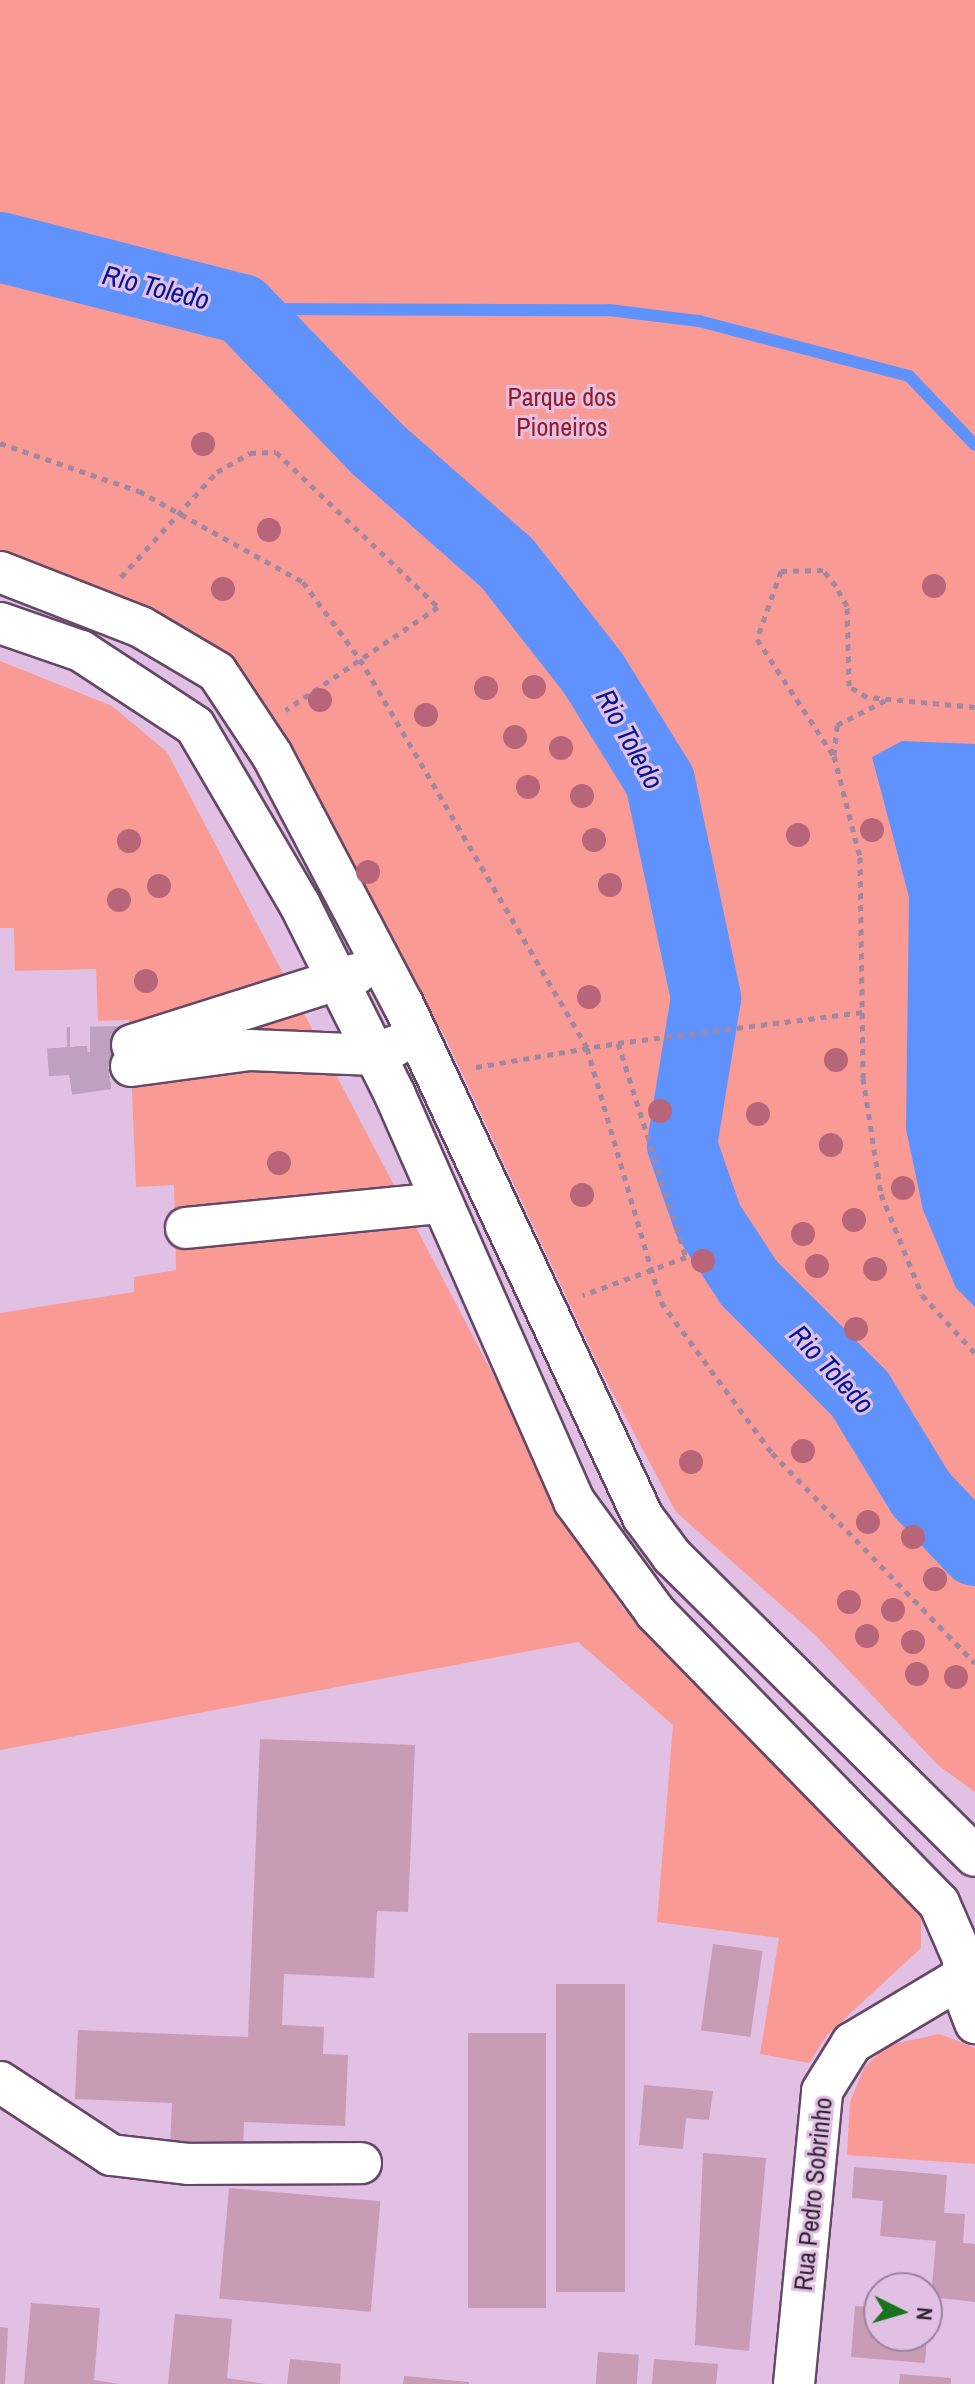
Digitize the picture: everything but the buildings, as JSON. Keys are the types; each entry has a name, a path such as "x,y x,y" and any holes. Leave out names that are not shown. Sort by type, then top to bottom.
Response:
{"street":[{"path":"0,572 180,646 217,672 255,731 383,966 643,1517 672,1556 975,1856"},
{"path":"0,623 81,651 195,726 300,905 333,981 375,1055 574,1501 620,1571 878,1833 950,1917 966,1954 975,2023"},
{"path":"383,966 333,981 130,1056 250,1050 375,1055 417,1035"},
{"path":"186,1228 442,1203"},
{"name":"Rua Pedro Sobrinho","path":"794,2384 822,2091 852,2043 966,1954"},
{"path":"0,2082 111,2155 189,2164 361,2163"}],"path":[{"path":"0,443 181,511 303,582 360,659 587,1048 649,1270 661,1302 772,1453 975,1663"},
{"path":"92,608 217,472 250,453 276,452 438,607 255,731"},
{"path":"975,707 887,700 849,686 847,606 823,570 781,571 757,639 834,756 860,857 865,1012 863,1078 881,1194 922,1295 975,1353"},
{"path":"834,756 837,725 887,700"},
{"path":"436,1074 656,1036 765,1021 865,1012"},
{"path":"543,1310 686,1257 618,1043"}],"green space":[{"name":"Parque dos Pioneiros","path":"0,0 975,0 975,1792 938,1765 814,1634 676,1512 601,1371 446,1039 244,675 220,650 0,555"},
{"path":"0,661 112,706 167,752 586,1552 623,1608 921,1914 921,1948 827,2035 809,2063 760,2054 779,1938 657,1922 673,1725 578,1642 0,1750 0,1313 134,1292 134,1277 176,1270 174,1185 136,1187 129,1020 98,1021 96,969 15,971 14,928 0,928"},
{"path":"940,2034 975,2048 975,2164 847,2155 850,2102 864,2068 888,2045"}],"water":[{"path":"902,741 975,744 975,1307 956,1288 923,1210 906,1129 909,897 872,757"}],"waterway":[{"name":"Rio Toledo","path":"0,247 242,309 376,448 507,563 593,673 660,781 706,998 682,1145 708,1220 749,1283 860,1394 921,1494 975,1551"},
{"path":"242,309 609,310 699,321 909,376 975,445"}],"tunnel":[{"path":"130,1046 67,1047 69,1075 131,1066"}]}
